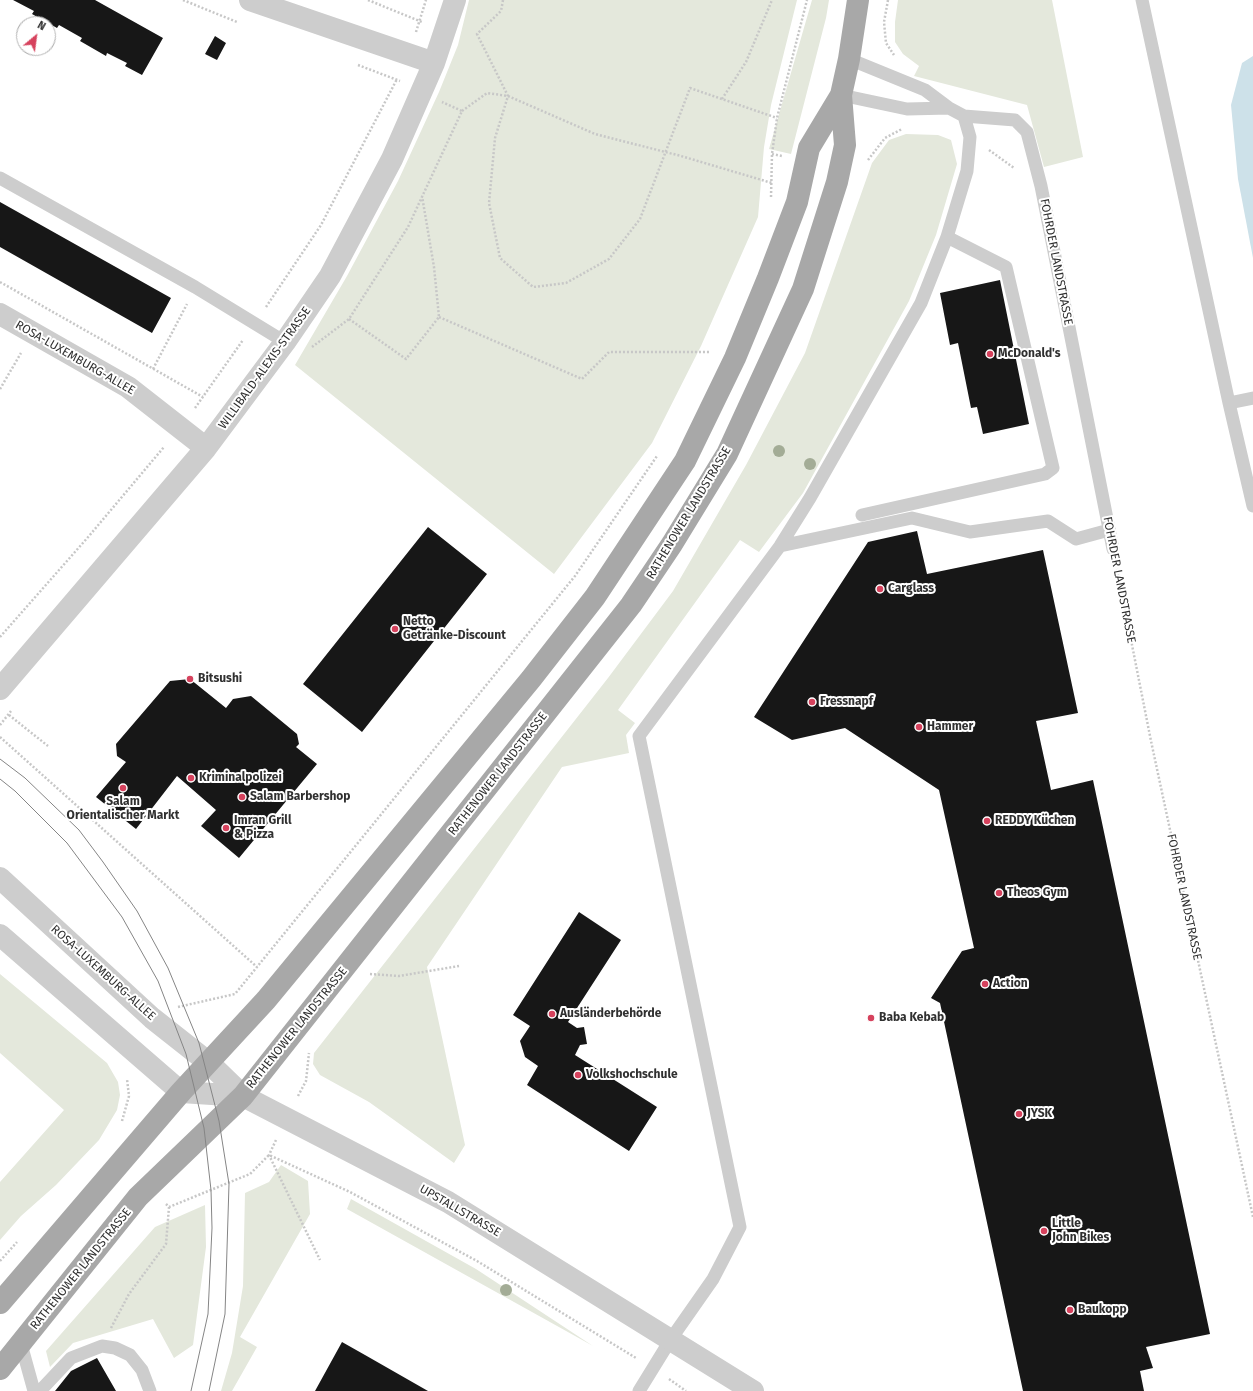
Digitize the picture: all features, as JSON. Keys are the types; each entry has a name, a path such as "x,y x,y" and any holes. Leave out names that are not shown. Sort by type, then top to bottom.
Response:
{"main road":[{"name":"RATHENOWER LANDSTRASSE","path":"0,1369 138,1197 243,1096 631,605 672,544 726,454 802,289 837,182 845,145 841,95 849,59 858,0"},
{"name":"RATHENOWER LANDSTRASSE","path":"0,1303 181,1092 266,1000 531,680 595,597 685,461 735,358 768,278 797,202 809,148 841,95"}],"street":[{"path":"250,0 434,63"},
{"name":"WILLIBALD-ALEXIS-STRASSE","path":"0,689 206,448 285,342 330,276 392,159 434,63 455,0"},
{"name":"ROSA-LUXEMBURG-ALLEE","path":"0,314 128,387 206,448"},
{"name":"ROSA-LUXEMBURG-ALLEE","path":"0,878 152,1018 208,1063"},
{"path":"0,935 181,1092"},
{"name":"UPSTALLSTRASSE","path":"208,1063 243,1096 448,1202 753,1391"},
{"name":"UPSTALLSTRASSE","path":"181,1092 243,1096"}],"lane":[{"path":"1142,0 1229,403 1253,506"},
{"path":"849,59 925,90 949,108"},
{"name":"FOHRDER LANDSTRASSE","path":"841,95 907,109 949,108 964,116 1015,120 1027,132 1041,186 1113,549"},
{"path":"639,1391 671,1339 713,1279 740,1227 639,736 780,546 810,498 921,303 947,237 967,171 970,137 964,116"},
{"path":"0,178 195,287 285,342"},
{"path":"862,515 1045,474 1052,468 1006,267 947,237"},
{"path":"1229,403 1253,398"},
{"path":"780,546 912,518 970,532 1048,521 1076,539 1109,530"},
{"path":"21,1344 34,1391"},
{"path":"40,1391 71,1358 102,1346 115,1348 130,1354 142,1370 150,1391"}],"path":[{"path":"368,0 420,21 426,0"},
{"path":"503,0 500,10 477,34 508,96 496,138 489,203 500,258 533,287 566,283 609,259 640,219 690,88 777,118"},
{"path":"722,99 746,62 772,0"},
{"path":"771,204 772,154 777,118 808,0"},
{"path":"0,637 89,536 181,427 203,397 321,226 397,79"},
{"path":"462,111 487,92 508,96 595,134 666,152 772,183"},
{"path":"970,137 1041,186"},
{"path":"349,319 406,359 439,317 434,267 422,196"},
{"path":"0,282 203,397"},
{"path":"153,369 195,287"},
{"path":"439,317 582,379 609,352 713,352 709,359"},
{"path":"0,389 33,332"},
{"path":"152,1018 183,1005 235,994 576,576 657,455"},
{"name":"FOHRDER LANDSTRASSE","path":"1113,549 1150,741 1253,1217"},
{"path":"9,714 48,746"},
{"path":"0,737 257,967"},
{"path":"365,980 370,974 399,976 459,966"},
{"path":"169,1207 250,1174 269,1155 306,1081 309,1054 313,1048"},
{"path":"120,1125 126,1111 129,1096 127,1078 123,1072"},
{"path":"269,1155 320,1260"},
{"path":"269,1155 350,1192 477,1261 686,1391"},
{"path":"148,1189 169,1207"},
{"path":"102,1346 129,1294 166,1244 169,1207"},
{"path":"0,1261 21,1238"}],"shaded area":[{"path":"469,0 797,0 771,105 764,147 758,217 701,346 652,443 554,574 295,365 347,276 398,181 439,92 458,45"},
{"path":"812,0 829,0 826,18 791,154 769,149"},
{"path":"898,0 1052,0 1083,157 1044,167 1027,105 914,76 919,66 903,54 895,42 895,22"},
{"path":"1253,56 1253,258 1238,179 1231,105 1242,63"},
{"path":"906,134 938,135 951,140 957,164 936,235 909,301 803,493 759,552 740,540 618,710 635,723 626,735 629,753 562,767 427,967 465,1145 454,1163 369,1102 320,1075 313,1064 314,1053 608,678 673,591 746,465 805,353 872,163 889,140"},
{"path":"0,974 107,1063 118,1082 120,1095 117,1110 99,1140 56,1185 21,1216 0,1240 0,1182 64,1110 0,1053"},
{"path":"281,1165 308,1181 310,1214 240,1337 257,1347 232,1391 221,1391 232,1353 243,1286 245,1193 269,1182"},
{"path":"351,1199 476,1269 593,1346 347,1209"},
{"path":"205,1205 206,1247 193,1345 174,1358 153,1319 73,1343 50,1367 46,1351 155,1227"}],"building":[{"path":"13,0 95,0 163,38 142,75 125,66 127,63 107,53 106,56 80,41 82,38 59,25 56,27 56,16 36,16 32,14 34,11"},
{"path":"215,36 226,43 217,60 205,54"},
{"path":"0,202 171,298 152,333 0,247"},
{"path":"1000,280 1029,424 983,434 977,407 971,408 958,343 950,345 940,293"},
{"name":"Netto Getränke-Discount","path":"428,527 487,574 362,732 303,684"},
{"path":"917,531 927,574 1043,550 1078,713 1036,721 1051,790 1093,780 1210,1334 1146,1347 1153,1368 1140,1371 1144,1391 1023,1391 940,1003 931,998 962,951 974,948 939,790 845,728 792,740 754,717 868,542"},
{"path":"190,679 226,708 233,699 251,696 297,734 299,744 296,747 317,764 239,858 201,826 216,810 177,776 136,829 96,797 126,762 117,756 116,744 170,681"},
{"path":"579,912 621,940 568,1022 577,1028 584,1027 587,1044 580,1045 575,1055 657,1107 629,1151 527,1085 538,1066 525,1057 520,1041 530,1026 513,1015"},
{"path":"342,1342 365,1355 428,1391 315,1391"},
{"path":"97,1358 116,1391 55,1391 71,1371"}],"tram line":[{"path":"0,759 25,778 79,830 103,862 137,911 168,968 199,1043 219,1121 229,1184 225,1314 209,1391"},
{"path":"0,779 15,791 67,843 122,917 158,981 186,1054 204,1128 211,1190 212,1228 208,1314 191,1391"}],"place":[{"name":"McDonald's","path":"990,354"},
{"name":"Carglass","path":"880,589"},
{"name":"Netto Getränke-Discount","path":"395,629"},
{"name":"Bitsushi","path":"190,679"},
{"name":"Fressnapf","path":"812,702"},
{"name":"Hammer","path":"919,727"},
{"name":"Kriminalpolizei","path":"191,778"},
{"name":"Salam Orientalischer Markt","path":"123,788"},
{"name":"Salam Barbershop","path":"242,797"},
{"name":"REDDY Küchen","path":"987,821"},
{"name":"Imran Grill & Pizza","path":"226,828"},
{"name":"Theos Gym","path":"999,893"},
{"name":"Action","path":"985,984"},
{"name":"Ausländerbehörde","path":"552,1014"},
{"name":"Baba Kebab","path":"871,1018"},
{"name":"Volkshochschule","path":"578,1075"},
{"name":"JYSK","path":"1019,1114"},
{"name":"Little John Bikes","path":"1044,1231"},
{"name":"Baukopp","path":"1070,1310"}]}
